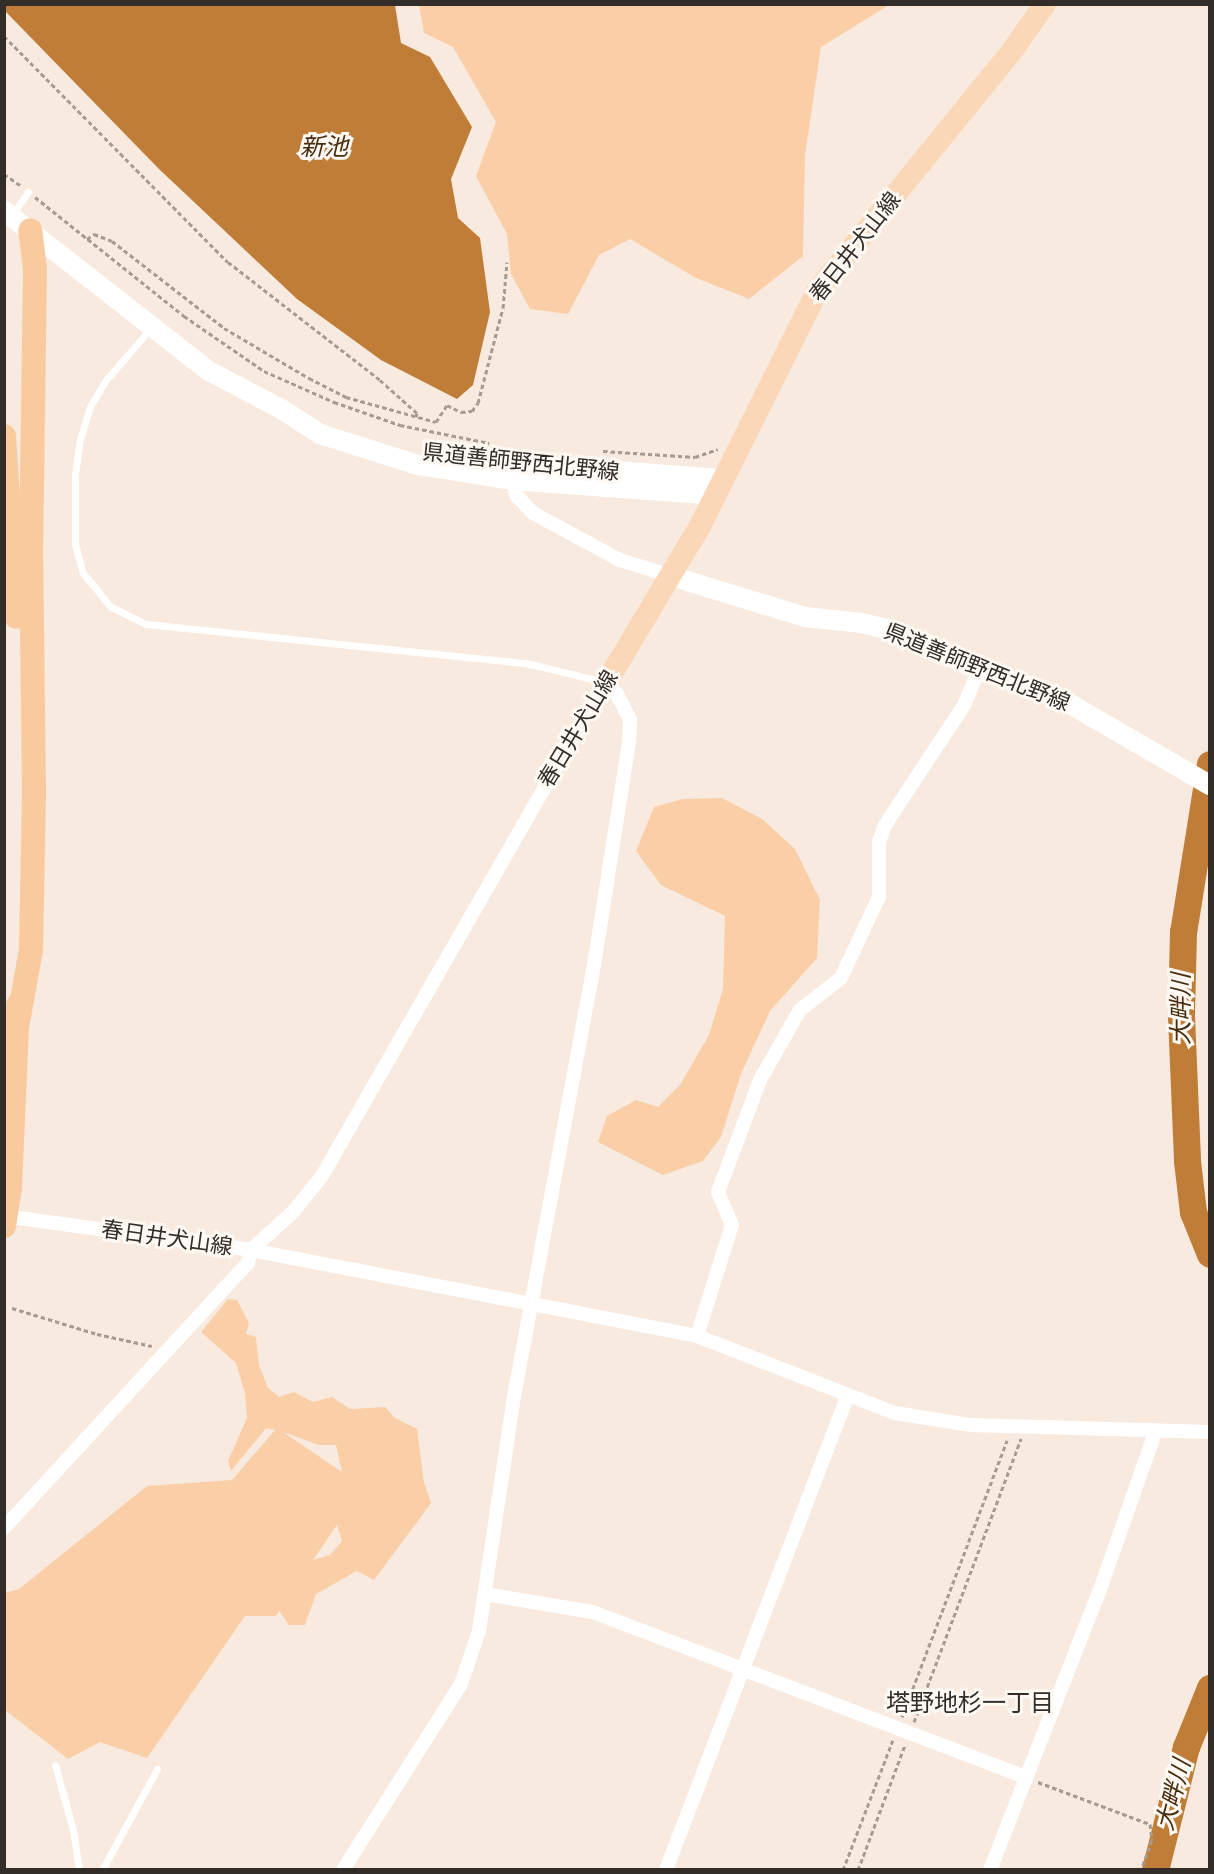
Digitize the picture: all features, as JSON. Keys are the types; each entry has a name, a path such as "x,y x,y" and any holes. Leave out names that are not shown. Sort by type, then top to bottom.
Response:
{"highway":[{"path":"15,219 35,269 31,555 34,791 31,950 18,1022"},
{"path":"4,436 18,653 18,1022 5,1220"}],"main road":[{"name":"春日井犬山線","path":"606,683 671,576 720,487 817,291 1012,51 1045,4"},
{"name":"県道善師野西北野線","path":"15,219 150,329 209,372 283,410 320,434 418,465 512,480 720,487"},
{"name":"県道善師野西北野線","path":"320,434 445,458 720,487"},
{"name":"県道善師野西北野線","path":"671,576 805,617 862,623 899,632 979,670 1032,687 1071,704 1186,769 1209,785"}],"street":[{"name":"県道善師野西北野線","path":"512,480 517,496 533,513 620,560 671,576"},
{"path":"697,1336 732,1225 718,1192 760,1080 800,1010 842,978 879,897 879,842 885,825 964,705 979,670"},
{"name":"春日井犬山線","path":"5,1220 251,1250 292,1212 322,1176 537,795 606,683"},
{"path":"343,1869 461,1684 479,1631 532,1304 594,964 631,728 623,702 606,683"},
{"path":"4,1528 248,1263 251,1250 697,1336 847,1396 916,1417 1026,1427 1209,1432"},
{"path":"666,1869 847,1396"},
{"path":"990,1869 1102,1584 1156,1430"},
{"path":"485,1594 593,1612 1025,1777"}],"lane":[{"path":"15,219 28,192"},
{"path":"150,329 106,380 90,407 80,439 75,474 75,544 84,573 111,607 146,624 526,663 596,677 606,683"},
{"path":"56,1765 73,1830 79,1869"},
{"path":"102,1869 157,1769"}],"path":[{"path":"4,36 228,262 380,380 417,413 416,417"},
{"path":"4,174 184,316 264,370 334,402 400,424 500,444"},
{"path":"87,238 94,234 112,241 265,354 346,397 436,422 447,405 461,412 472,411 478,403 503,308 507,262"},
{"path":"597,451 695,457 740,446"},
{"path":"12,1308 97,1334 169,1350"},
{"path":"858,1869 904,1730 995,1478 1010,1426"},
{"path":"843,1869 904,1730 1026,1427"},
{"path":"1025,1777 1150,1824 1152,1840 1141,1869"}],"shaded area":[{"path":"419,4 889,5 821,47 805,155 803,256 749,299 696,278 630,239 599,255 568,314 530,309 511,274 507,234 476,176 496,122 453,47 424,33"},
{"path":"722,798 762,819 795,849 820,900 817,958 770,1011 741,1074 721,1137 703,1161 663,1175 598,1142 607,1116 636,1100 658,1107 680,1085 709,1035 723,989 725,916 661,885 636,851 654,807 683,799"},
{"path":"228,1299 237,1300 249,1323 246,1334 256,1337 259,1365 268,1388 279,1397 294,1392 313,1402 332,1397 350,1409 385,1407 395,1418 417,1429 424,1483 431,1503 374,1580 357,1571 316,1594 305,1625 289,1625 279,1611 276,1616 245,1616 147,1758 100,1742 68,1759 5,1710 5,1593 19,1589 147,1486 232,1480 275,1430 266,1428 231,1471 228,1461 247,1418 245,1393 236,1363 201,1332","holes":["283,1432 319,1445 336,1445 342,1472","337,1525 342,1541 330,1555 313,1560"]}],"water":[{"name":"新池","path":"5,4 395,5 401,43 430,57 472,127 451,179 458,218 480,238 490,312 473,385 457,399 381,360 297,299 159,169 5,11"}],"waterway":[{"name":"大畔川","path":"1210,764 1183,932 1181,1016 1187,1161 1193,1212 1210,1254"},
{"name":"大畔川","path":"1155,1870 1186,1747 1210,1688"}],"district":[{"name":"塔野地杉一丁目","path":"970,1704"}]}
